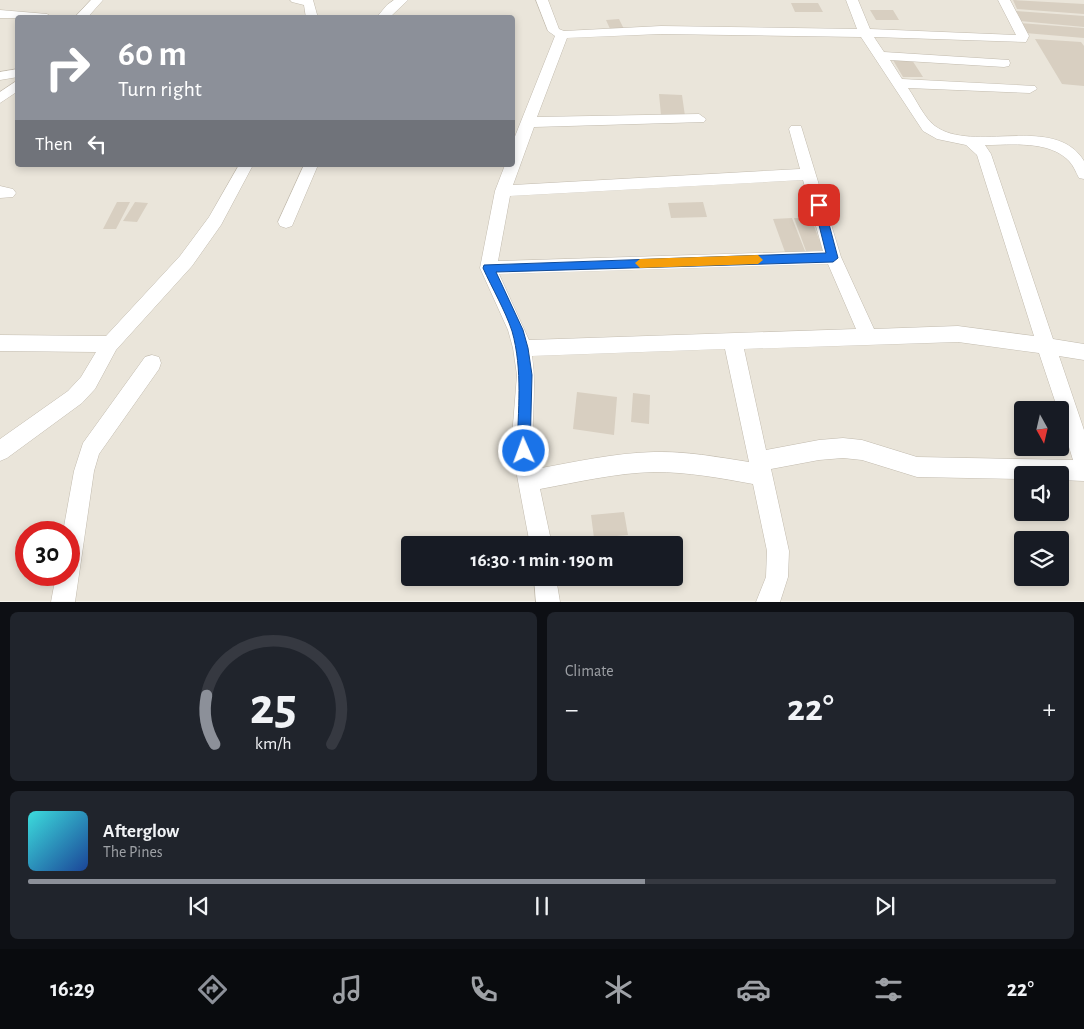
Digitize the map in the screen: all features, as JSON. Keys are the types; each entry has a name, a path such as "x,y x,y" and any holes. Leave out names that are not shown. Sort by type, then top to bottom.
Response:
{"street":[{"path":"83,15 97,0"},
{"path":"296,0 309,2 311,15"},
{"path":"384,15 391,7 402,0"},
{"path":"542,0 554,32 562,35 661,30 865,32 1022,39 1023,36 1004,0"},
{"path":"852,0 865,32 928,128 941,135 971,140 1030,142 1051,145 1066,151 1076,158 1084,174"},
{"path":"0,14 15,15"},
{"path":"515,157 562,35"},
{"path":"880,56 1004,63"},
{"path":"0,76 15,74"},
{"path":"898,83 1030,89"},
{"path":"0,99 15,88"},
{"path":"529,122 699,119"},
{"path":"796,128 833,258 868,338"},
{"path":"971,140 980,146 984,154 1084,462"},
{"path":"0,451 75,397 88,383 110,344 186,261 215,221 245,167"},
{"path":"286,222 310,167"},
{"path":"511,167 503,191 488,268 517,330 522,348 526,375 522,437 539,536"},
{"path":"503,191 808,174"},
{"path":"488,268 833,258"},
{"path":"522,348 958,334 986,336 1048,348 1084,352"},
{"path":"733,342 778,551 777,577 768,602"},
{"path":"0,343 110,344"},
{"path":"76,521 84,471 90,450 152,362"},
{"path":"529,481 636,463 668,462 760,468 831,448 855,449 905,465 930,468 949,466 1084,471"},
{"path":"63,602 66,586"},
{"path":"546,586 548,602"}],"shaded area":[{"path":"0,0 1084,0 1084,601 0,601"}],"building":[{"path":"1013,0 1084,4 1084,14 1017,9"},
{"path":"791,3 818,3 823,12 795,12"},
{"path":"870,10 893,10 899,20 876,20"},
{"path":"1015,11 1084,16 1084,27 1020,21"},
{"path":"619,19 624,29 611,31 606,20"},
{"path":"1020,23 1084,28 1084,38 1025,33"},
{"path":"1035,39 1081,42 1084,46 1084,86 1062,84"},
{"path":"893,60 912,60 923,77 903,77"},
{"path":"659,94 682,95 685,116 661,115"},
{"path":"117,202 130,202 116,229 103,229"},
{"path":"135,202 148,203 137,222 123,221"},
{"path":"703,202 707,217 671,218 668,203"},
{"path":"792,218 805,251 785,252 773,219"},
{"path":"794,218 811,218 823,250 806,251"},
{"path":"577,392 617,397 614,435 573,429"},
{"path":"633,393 650,395 649,424 631,422"},
{"path":"624,512 628,535 594,536 591,515"}],"slow traffic":[{"path":"640,263 758,260"}],"route":[{"path":"524,451 522,437 526,375 522,348 517,330 496,281 488,268 833,258 819,205"}]}
